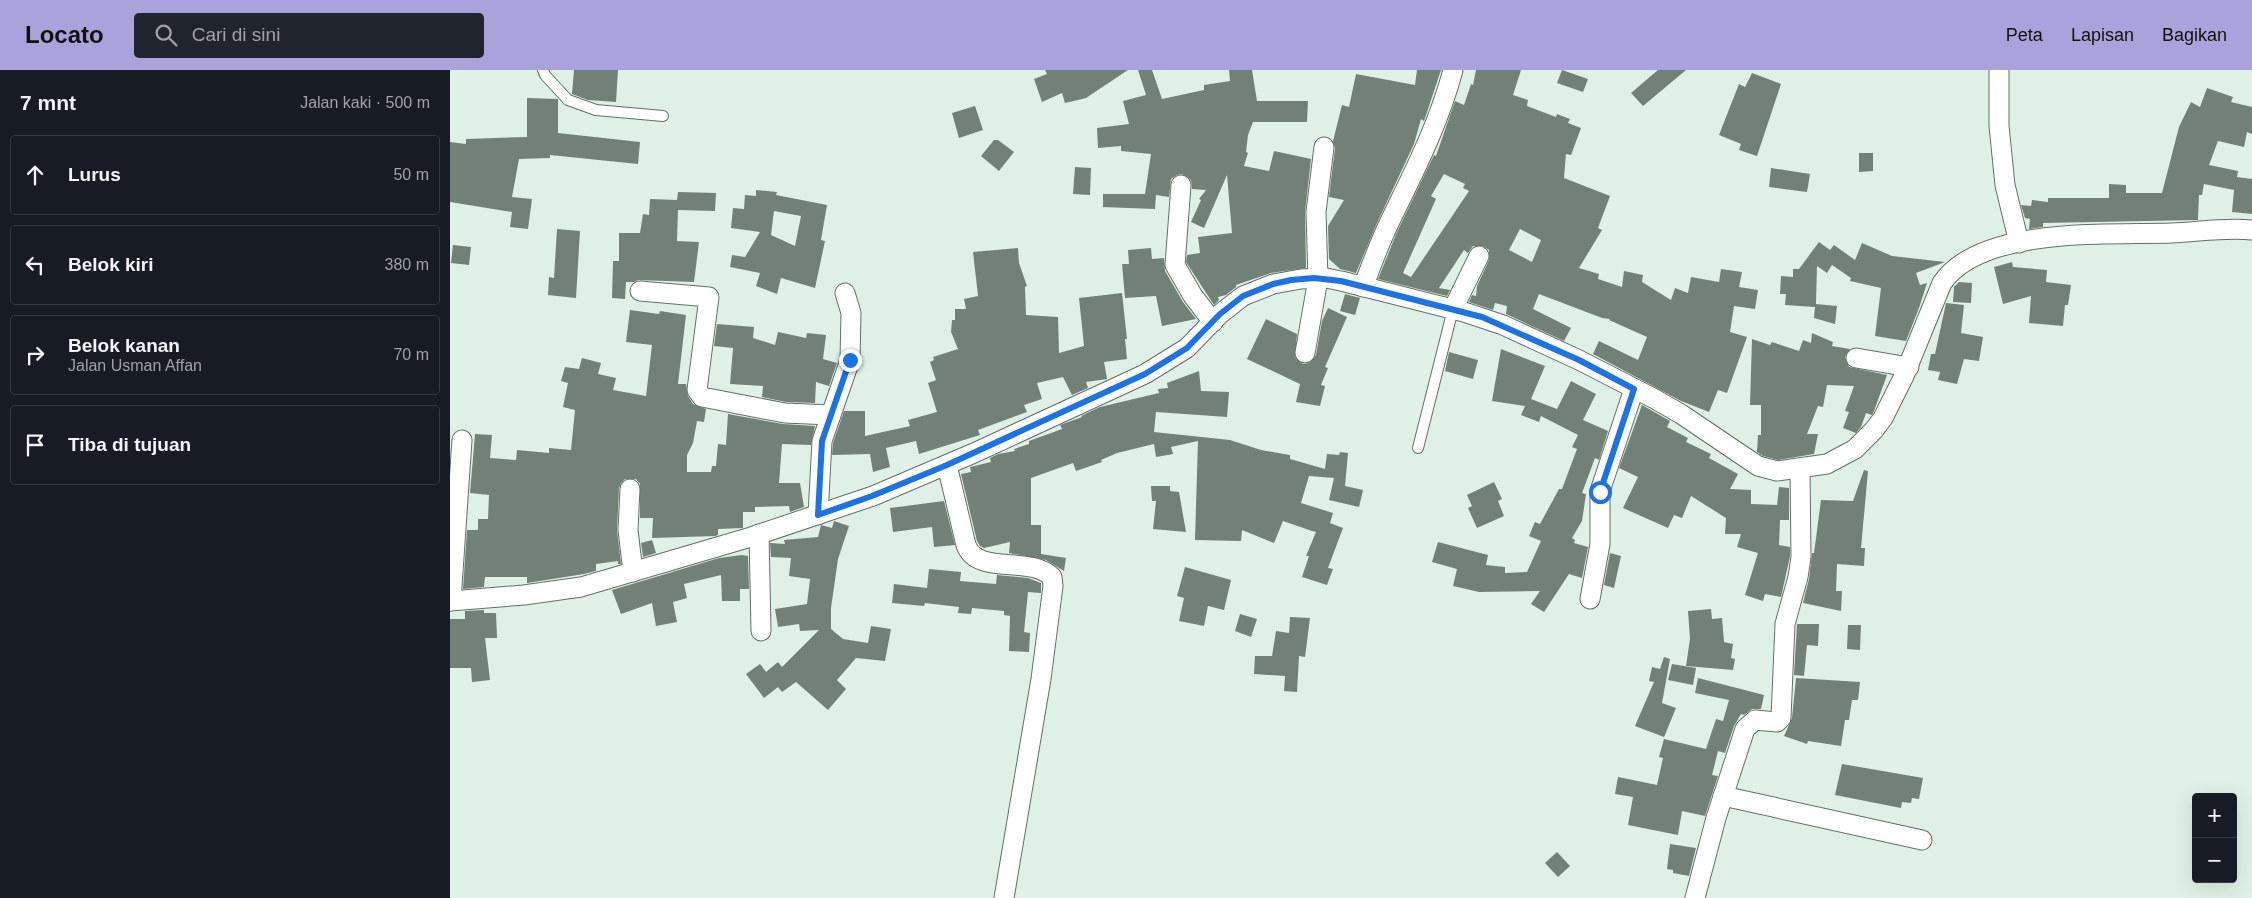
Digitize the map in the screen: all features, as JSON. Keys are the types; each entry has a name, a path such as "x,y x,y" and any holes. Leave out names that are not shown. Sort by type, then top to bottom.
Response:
{"street":[{"path":"1363,287 1391,219 1406,192 1432,133 1453,70"},
{"path":"1999,70 1999,126 2005,185 2019,242"},
{"path":"1305,353 1318,279 1316,212 1324,147"},
{"path":"1181,186 1175,265 1193,296 1213,322"},
{"path":"462,440 451,601 570,590 818,515 872,496 947,465 1145,374 1187,348 1236,301 1252,292 1283,282 1318,279 1334,280 1363,287 1503,325 1579,360 1681,414 1758,466 1777,471 1800,469 1836,460 1865,441 1883,418 1908,367 1942,283 1958,266 1974,257 1987,251 2019,242 2049,237 2100,233 2252,230"},
{"path":"1453,310 1479,256"},
{"path":"640,291 709,296 697,390 702,397 785,413 831,414"},
{"path":"818,515 821,452 831,414 844,383 850,360 851,313 845,293"},
{"path":"1856,358 1908,367"},
{"path":"1590,599 1600,544 1600,492 1634,389"},
{"path":"947,465 966,545 970,554 979,560 1043,570 1052,578 1053,586 1041,679 1004,898"},
{"path":"1695,898 1701,869 1745,729 1751,721 1777,722 1780,718 1785,624 1798,577 1801,558 1800,469"},
{"path":"630,489 628,530 633,572"},
{"path":"759,534 761,631"},
{"path":"1723,796 1922,840"}],"lane":[{"path":"543,70 545,75 568,100 596,110 663,116"},
{"path":"1418,448 1453,310"}],"building":[{"path":"574,70 618,70 616,102 588,100 572,94"},
{"path":"1045,70 1128,70 1086,98 1065,103 1062,93 1042,102 1034,79 1047,74"},
{"path":"1138,70 1152,70 1162,99 1204,90 1204,85 1230,81 1229,70 1252,70 1257,101 1308,101 1307,122 1253,122 1248,135 1246,152 1248,153 1244,166 1269,171 1274,151 1311,159 1305,212 1306,268 1271,273 1236,285 1226,295 1218,297 1219,300 1214,305 1186,262 1187,255 1200,253 1198,237 1232,233 1227,175 1204,228 1191,222 1201,200 1199,199 1206,190 1192,189 1191,180 1182,174 1171,179 1169,197 1156,195 1155,209 1103,207 1103,194 1145,194 1151,154 1121,151 1121,146 1098,148 1097,128 1129,124 1123,101 1146,95"},
{"path":"1417,70 1441,70 1424,121 1421,119 1414,144 1356,273 1340,269 1329,259 1328,226 1344,200 1329,197 1335,148 1333,141 1342,105 1349,107 1356,74 1415,85"},
{"path":"1476,70 1521,70 1513,95 1528,100 1527,106 1556,117 1557,114 1570,119 1568,123 1581,128 1571,155 1566,154 1564,178 1610,196 1598,228 1602,230 1579,268 1599,274 1598,279 1622,287 1624,271 1643,275 1642,282 1671,300 1675,288 1688,293 1691,277 1719,282 1721,269 1742,272 1739,287 1758,290 1755,309 1734,306 1730,332 1747,337 1727,393 1718,390 1709,412 1681,401 1593,354 1599,341 1638,360 1647,337 1610,319 1602,318 1539,294 1533,309 1571,328 1564,341 1506,314 1507,306 1495,303 1493,310 1469,302 1472,295 1476,296 1477,286 1489,260 1489,250 1483,246 1473,246 1468,253 1464,250 1439,288 1450,290 1447,296 1378,279 1397,232 1434,155 1436,156 1455,101 1464,105 1471,84 1473,85","holes":["1444,174 1465,184 1463,188 1469,191 1411,277 1403,273 1436,199 1431,196","1520,229 1541,240 1532,262 1509,250"]},
{"path":"1562,70 1588,79 1583,92 1557,83"},
{"path":"1658,70 1686,70 1643,106 1631,93"},
{"path":"1752,73 1781,84 1757,156 1739,150 1741,144 1719,135 1739,84 1745,87"},
{"path":"2207,88 2233,97 2231,102 2252,107 2252,134 2247,132 2244,147 2218,141 2209,165 2238,171 2237,177 2252,179 2252,214 2232,212 2234,190 2204,184 2202,195 2199,195 2198,220 2043,223 2043,227 2029,229 2030,219 2025,218 2021,205 2031,206 2032,200 2048,202 2048,198 2109,198 2109,184 2126,185 2126,193 2162,193 2179,127 2191,102 2200,107"},
{"path":"527,98 558,99 558,133 640,142 638,164 550,155 550,158 519,159 512,197 532,199 528,229 510,227 512,212 450,202 450,142 466,144 466,139 527,137"},
{"path":"975,106 983,130 959,138 952,113"},
{"path":"994,140 998,140 1014,152 999,171 981,156"},
{"path":"1859,153 1873,153 1873,171 1859,172"},
{"path":"1075,167 1091,168 1090,195 1073,194"},
{"path":"1771,168 1810,174 1807,192 1769,187"},
{"path":"756,190 777,192 776,195 827,205 821,240 825,241 815,288 781,278 777,294 756,286 760,273 730,267 732,255 745,257 760,232 731,228 733,208 744,209 745,195 756,196","holes":["774,211 801,216 795,246 771,235"]},
{"path":"678,192 716,193 715,211 678,210 677,241 699,242 694,282 638,280 626,282 625,299 612,298 613,261 619,261 619,233 640,233 643,214 649,215 650,199 677,200"},
{"path":"557,229 580,231 576,298 548,295 549,277 554,278"},
{"path":"1819,242 1830,250 1834,245 1855,260 1862,243 1892,256 1945,262 1916,273 1920,285 1927,283 1906,341 1875,336 1881,288 1850,281 1851,278 1832,265 1827,273 1817,266 1816,304 1837,306 1835,324 1814,318 1815,307 1785,305 1786,294 1780,294 1781,276 1793,277 1793,269 1799,269"},
{"path":"453,245 471,247 469,265 451,263"},
{"path":"1018,248 1019,263 1027,286 1025,287 1026,315 1058,317 1059,353 1084,346 1079,298 1122,293 1127,339 1125,339 1127,359 1104,362 1107,379 1086,382 1088,388 1072,395 1063,377 1037,383 1042,399 1024,405 1027,412 978,430 980,435 919,454 916,441 886,448 890,467 873,472 870,454 832,455 833,443 844,411 865,411 865,436 910,426 908,420 937,412 928,383 936,380 930,362 934,360 933,357 958,349 951,332 952,320 955,320 955,309 966,309 964,299 978,296 973,252"},
{"path":"1151,248 1152,259 1164,258 1165,271 1183,302 1196,319 1162,326 1156,296 1125,298 1122,264 1129,264 1128,250"},
{"path":"2012,262 2013,267 2047,270 2046,282 2071,285 2068,305 2065,305 2063,326 2029,323 2031,296 2003,304 1994,267"},
{"path":"1959,282 1972,283 1971,303 1953,302 1954,287"},
{"path":"1345,294 1360,298 1355,315 1340,311"},
{"path":"1946,303 1964,305 1961,333 1983,337 1979,361 1964,359 1957,384 1938,380 1940,372 1928,370 1931,354 1935,354"},
{"path":"1328,308 1347,317 1325,367 1328,368 1321,385 1325,386 1320,406 1296,402 1300,384 1247,359 1266,319 1297,334 1295,357 1303,364 1309,363 1316,355 1322,321"},
{"path":"630,310 659,314 660,311 686,315 678,384 686,384 688,396 693,404 706,409 704,422 697,421 693,443 687,455 687,472 711,472 712,466 716,466 718,444 726,445 728,414 783,424 815,426 811,445 782,444 779,483 800,483 804,507 790,512 789,506 755,507 755,512 743,512 743,528 718,529 718,535 715,536 652,538 653,518 640,518 640,484 636,479 625,479 619,488 617,530 621,564 618,564 618,561 596,564 596,571 527,583 527,577 485,577 484,587 463,589 467,530 478,530 478,519 488,519 489,495 470,493 475,434 492,435 490,458 516,460 517,450 549,453 549,448 571,450 575,410 563,407 568,383 561,381 565,367 579,369 582,358 601,363 598,374 616,378 613,390 646,396 652,345 626,342"},
{"path":"717,324 754,327 753,338 775,345 778,332 806,338 807,333 826,335 823,359 837,363 829,386 816,382 815,403 786,402 762,397 763,386 730,384 733,348 714,346"},
{"path":"1812,333 1833,342 1832,346 1850,349 1845,357 1849,367 1887,375 1874,411 1872,415 1866,413 1861,427 1856,433 1843,428 1849,412 1845,411 1854,386 1827,385 1823,407 1818,406 1807,434 1818,434 1814,454 1778,460 1763,456 1757,452 1758,435 1761,435 1761,405 1750,405 1752,339 1770,345 1772,342 1799,351 1803,340 1811,343"},
{"path":"1501,349 1545,366 1531,399 1557,409 1571,381 1596,394 1583,420 1608,431 1599,460 1595,458 1582,493 1586,494 1582,521 1572,538 1575,540 1574,543 1588,547 1582,578 1569,574 1544,612 1531,604 1540,591 1479,592 1453,586 1457,569 1432,562 1438,542 1488,555 1486,565 1505,567 1505,573 1527,572 1541,541 1529,536 1535,522 1540,524 1559,489 1562,489 1577,449 1572,447 1578,435 1541,416 1539,422 1521,415 1525,406 1492,401"},
{"path":"1449,352 1478,360 1473,379 1445,371"},
{"path":"1199,371 1201,391 1229,392 1227,417 1156,412 1154,432 1230,440 1261,450 1290,455 1290,459 1325,469 1327,454 1339,455 1340,452 1348,453 1345,486 1363,490 1359,507 1329,500 1334,478 1309,476 1301,503 1333,513 1330,523 1343,528 1328,568 1333,569 1327,585 1302,577 1309,556 1306,556 1316,532 1283,521 1274,543 1242,530 1241,541 1195,540 1198,441 1171,447 1173,454 1156,457 1154,444 1117,453 1101,460 1102,462 1076,471 1073,463 1031,478 1031,525 1041,525 1041,554 1066,558 1064,571 1046,560 1009,553 1010,542 984,548 980,546 977,541 961,474 971,472 970,467 991,462 990,458 998,454 1015,451 1014,449 1029,444 1029,441 1062,429 1060,425 1082,417 1100,407 1159,393 1158,389 1168,388 1167,383"},
{"path":"1642,405 1670,421 1667,427 1688,438 1686,442 1711,454 1709,458 1738,474 1730,489 1751,490 1751,504 1777,505 1779,487 1789,488 1789,520 1780,520 1779,545 1790,547 1790,556 1781,597 1765,594 1763,601 1745,595 1758,553 1737,547 1741,534 1725,534 1726,518 1691,496 1682,518 1674,515 1668,528 1623,508 1638,477 1619,468"},
{"path":"1864,470 1868,471 1861,548 1865,548 1864,566 1837,564 1836,591 1842,591 1841,611 1803,603 1809,579 1812,553 1814,553 1821,500 1853,501"},
{"path":"1494,482 1502,499 1498,501 1504,516 1477,528 1468,508 1472,506 1467,495"},
{"path":"1151,486 1170,486 1170,491 1179,492 1186,532 1153,529 1156,501 1152,501"},
{"path":"944,501 955,545 934,547 932,527 893,532 890,508"},
{"path":"834,521 849,526 838,559 831,608 831,629 843,639 868,643 871,626 891,629 885,661 856,658 837,680 846,689 828,710 796,682 782,692 778,687 764,698 746,674 760,664 766,672 778,662 782,667 819,630 800,631 799,624 778,627 775,609 807,604 810,579 789,576 791,558 771,557 770,543 785,544 784,540 818,537 821,525 832,528"},
{"path":"652,540 656,553 643,557 641,543"},
{"path":"1610,553 1621,556 1614,588 1604,585"},
{"path":"748,556 749,589 740,589 740,601 722,601 721,575 684,584 687,598 673,602 677,622 656,626 652,603 621,614 612,590 719,558"},
{"path":"1185,567 1231,580 1224,610 1208,606 1204,626 1179,621 1184,598 1177,596"},
{"path":"929,569 961,572 960,581 996,584 997,575 1028,578 1041,583 1041,593 1028,592 1024,632 1030,633 1029,652 1009,651 1010,616 1004,615 1004,611 972,608 971,614 958,613 959,607 925,603 924,606 892,603 894,584 927,588"},
{"path":"1711,609 1712,619 1722,618 1724,642 1733,644 1731,658 1735,659 1733,670 1686,666 1690,639 1688,611"},
{"path":"484,610 484,613 496,613 497,638 485,638 490,680 472,682 471,668 450,668 450,619 465,619 465,611"},
{"path":"1240,614 1257,619 1251,637 1235,631"},
{"path":"1290,617 1310,618 1305,657 1299,656 1297,692 1284,691 1285,676 1254,674 1255,656 1272,656 1276,631 1289,633"},
{"path":"1797,624 1819,624 1818,646 1807,645 1804,676 1794,675"},
{"path":"1848,625 1861,625 1860,650 1847,649"},
{"path":"1664,657 1670,659 1662,703 1676,708 1664,737 1635,726 1654,682 1649,681 1652,667 1660,669"},
{"path":"1672,664 1696,668 1693,685 1668,680"},
{"path":"1698,678 1764,695 1761,709 1752,709 1744,715 1741,714 1734,726 1725,753 1718,751 1712,775 1718,776 1705,816 1682,811 1678,835 1628,825 1633,797 1615,794 1618,777 1657,785 1663,758 1659,757 1664,739 1706,749 1716,719 1723,721 1729,700 1695,693"},
{"path":"1796,678 1860,682 1858,700 1852,700 1849,720 1845,720 1841,746 1808,741 1807,744 1784,736 1792,718"},
{"path":"1842,764 1923,778 1919,799 1912,798 1911,803 1902,802 1901,808 1835,795"},
{"path":"1670,844 1696,848 1689,876 1673,873 1673,870 1667,869"},
{"path":"1557,852 1570,866 1558,877 1545,863"}],"route":[{"path":"850,360 844,383 826,426 822,441 818,515 872,496 947,465 1145,374 1187,348 1201,336 1220,314 1243,296 1273,284 1291,280 1326,278 1482,317 1579,360 1634,389 1600,492"}]}
